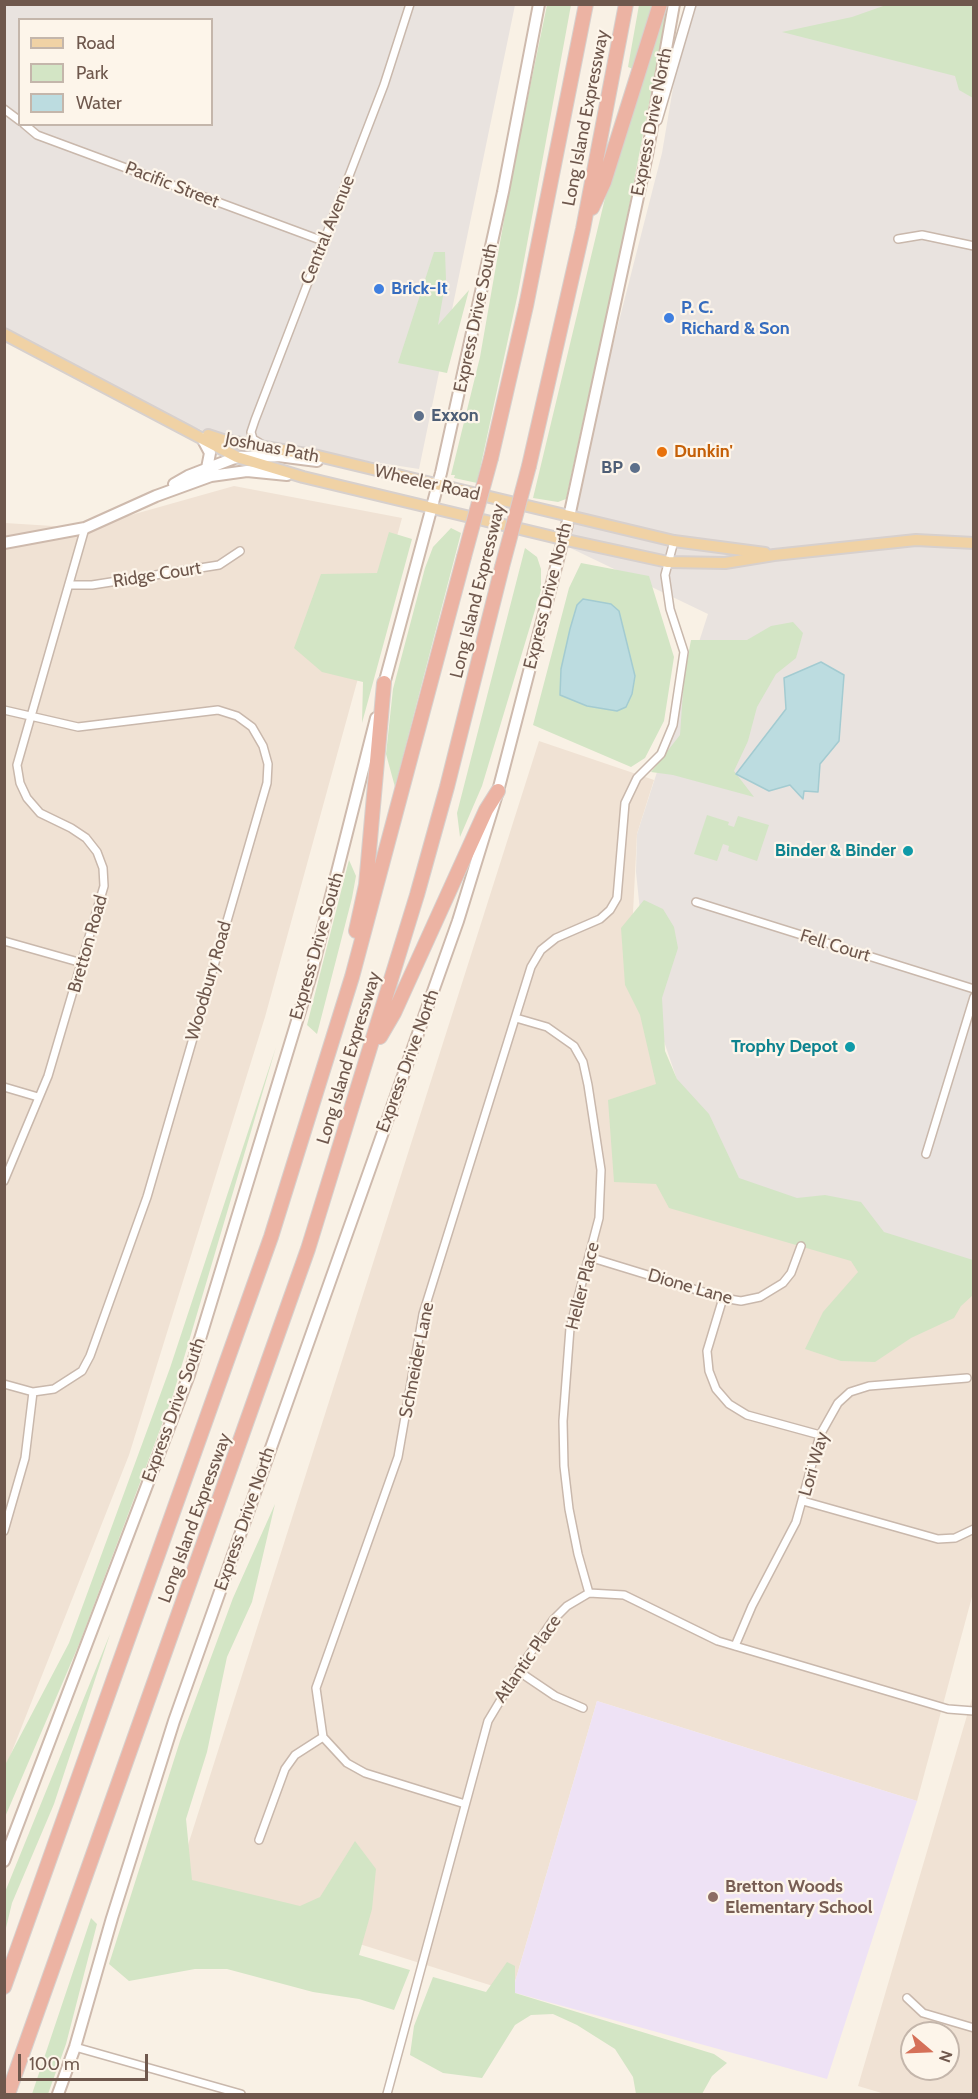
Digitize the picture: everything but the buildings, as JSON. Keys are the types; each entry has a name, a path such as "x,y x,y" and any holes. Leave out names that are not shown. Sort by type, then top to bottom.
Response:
{"highway":[{"name":"Long Island Expressway","path":"4,1987 236,1341 352,977 491,458 526,306 586,4"},
{"name":"Long Island Expressway","path":"8,2094 273,1354 370,1054 447,787 529,466 583,229 626,4"},
{"path":"583,229 604,182 660,4"},
{"path":"352,977 354,939 366,885 384,683"},
{"path":"370,1054 394,1013 486,810 498,791"}],"main road":[{"name":"Express Drive South","path":"4,1860 189,1375 310,975 356,805 384,683 438,485 503,192 539,4"},
{"name":"Express Drive North","path":"58,2094 75,2047 112,1918 174,1720 458,921 498,791 569,516 650,139 674,4"},
{"name":"Joshuas Path","path":"4,334 169,419 237,457 303,477"},
{"name":"Joshuas Path","path":"169,419 223,440 318,456 377,470"},
{"path":"202,438 210,453 207,468"},
{"name":"Wheeler Road","path":"156,496 188,476 237,457 278,456 377,470 674,541 774,555"},
{"name":"Wheeler Road","path":"4,543 85,528 156,496 211,476 246,471 303,477 562,539 668,561 725,563 774,555 916,540 974,543"}],"street":[{"name":"Central Avenue","path":"268,448 253,439 251,432 384,86 410,4"},
{"path":"650,139 668,90 691,4"},
{"path":"4,109 18,120"},
{"name":"Pacific Street","path":"27,126 38,135 323,242"},
{"path":"898,239 922,235 974,246"},
{"name":"Bretton Road","path":"4,1181 64,1026 104,886 103,867 97,852 86,838 40,813 27,798 20,783 17,765 85,528"},
{"name":"Schneider Lane","path":"323,1737 316,1688 398,1457 423,1314 531,967 541,950 556,938 600,919 610,910 620,887 621,833 625,802 637,778 661,754 673,725 684,652 670,609 665,575 674,541"},
{"name":"Ridge Court","path":"70,585 92,585 219,565 240,551"},
{"name":"Woodbury Road","path":"4,710 78,727 203,710 218,710 237,716 252,727 263,746 268,764 267,783 147,1197 90,1356 82,1371 70,1381 54,1389 33,1392"},
{"name":"Fell Court","path":"696,902 974,989"},
{"path":"4,941 82,963"},
{"path":"926,1154 974,997"},
{"name":"Heller Place","path":"516,1018 547,1027 562,1035 574,1046 583,1062 601,1170 599,1218 570,1328 563,1421 564,1466 569,1509 589,1593"},
{"path":"4,1087 38,1097"},
{"name":"Dione Lane","path":"589,1257 723,1298 741,1301 772,1291 791,1273 801,1246"},
{"path":"723,1298 707,1351 709,1371 716,1389 729,1404 747,1415 820,1435"},
{"name":"Lori Way","path":"735,1646 752,1606 789,1540 803,1501 820,1435 838,1403 850,1392 868,1386 966,1378"},
{"path":"4,1383 33,1392 25,1458 4,1531"},
{"path":"803,1501 938,1539 955,1538 974,1530"},
{"path":"589,1593 624,1595 699,1633 735,1646 948,1709 974,1712"},
{"name":"Atlantic Place","path":"387,2094 425,1963 488,1721 518,1671 553,1620 567,1606 589,1593"},
{"path":"518,1671 555,1696 583,1708"},
{"path":"259,1840 285,1769 295,1755 323,1737 347,1763 365,1773 465,1804"},
{"path":"907,1998 923,2013 974,2028"},
{"path":"75,2047 241,2094"}],"shaded area":[{"path":"4,5 515,5 419,469 224,439 170,417 5,332"},
{"path":"687,5 973,5 973,1269 740,1200 692,1124 649,997 636,872 637,834 708,614 562,544 662,153"},
{"path":"234,486 402,518 265,1017 129,1455 5,1769 5,523 85,528"},
{"path":"539,741 654,780 637,834 631,952 707,1209 973,1289 973,1593 917,1801 597,1701 512,1992 175,1886"},
{"path":"973,1695 973,2094 885,2094 858,2086"},
{"name":"Bretton Woods Elementary School","path":"597,1701 917,1801 827,2079 512,1992"}],"green space":[{"path":"889,4 973,5 973,98 959,90 955,76 782,32 852,17"},
{"path":"547,5 571,5 518,293 477,483 454,478 455,475 451,475 480,357 512,174"},
{"path":"639,5 654,5 633,69 628,67"},
{"path":"665,5 668,5 623,238 566,499 558,502 533,498 606,194"},
{"path":"434,252 445,252 446,279 438,325 469,290 447,373 398,363"},
{"path":"451,528 461,533 395,787 386,754 393,689 425,568 433,547"},
{"path":"389,532 412,539 362,723 363,682 322,672 294,648 321,574 377,573"},
{"path":"525,548 537,557 541,569 541,590 482,786 460,837 457,813"},
{"path":"581,563 649,576 674,657 664,721 645,758 631,767 533,725 569,588","holes":["583,599 611,604 635,676 561,669 577,605"]},
{"path":"793,622 803,633 796,658 776,674 757,707 748,741 734,771 754,797 673,775 651,772 680,735 684,677 691,640 747,640 771,626"},
{"path":"707,815 729,822 728,825 734,827 738,816 769,825 757,861 728,851 729,846 723,844 717,861 694,854"},
{"path":"349,860 356,876 352,898 317,1034 307,1025"},
{"path":"644,900 663,909 674,927 678,948 662,998 665,1051 677,1079 709,1114 739,1178 797,1198 825,1195 861,1202 884,1232 973,1260 973,1295 961,1306 954,1318 911,1338 875,1362 841,1361 805,1349 823,1312 858,1272 851,1261 669,1208 656,1184 614,1182 608,1100 656,1084 640,1015 625,985 621,928"},
{"path":"276,1047 173,1395 80,1642 5,1817 5,1765 69,1643 170,1368"},
{"path":"275,1504 252,1602 227,1657 207,1752 186,1819 192,1880 300,1906 320,1897 355,1841 376,1869 372,1909 359,1955 410,1970 394,2010 359,1999 313,1992 227,1969 195,1969 129,1981 109,1964 180,1741 233,1598"},
{"path":"110,1634 54,1804 12,1903 5,1932 5,1892"},
{"path":"91,1918 97,1924 66,2044 48,2094 32,2094"},
{"path":"507,1962 515,1966 515,1993 714,2054 727,2063 712,2076 702,2094 636,2094 633,2077 615,2049 577,2025 553,2014 531,2015 515,2025 482,2078 443,2073 410,2055 414,2026 433,1977 486,1992"}],"water":[{"path":"583,599 611,604 619,611 635,676 632,694 626,707 617,711 587,706 560,695 561,669 570,629 577,605"},
{"path":"821,662 844,675 839,741 820,764 818,792 804,791 803,799 790,785 769,791 736,774 786,709 784,678"}],"place":[{"name":"Brick-It","path":"379,289"},
{"name":"P. C. Richard & Son","path":"669,318"},
{"name":"Exxon","path":"419,416"},
{"name":"Dunkin'","path":"662,452"},
{"name":"BP","path":"635,468"},
{"name":"Binder & Binder","path":"908,851"},
{"name":"Trophy Depot","path":"850,1047"},
{"name":"Bretton Woods Elementary School","path":"713,1897"}]}
